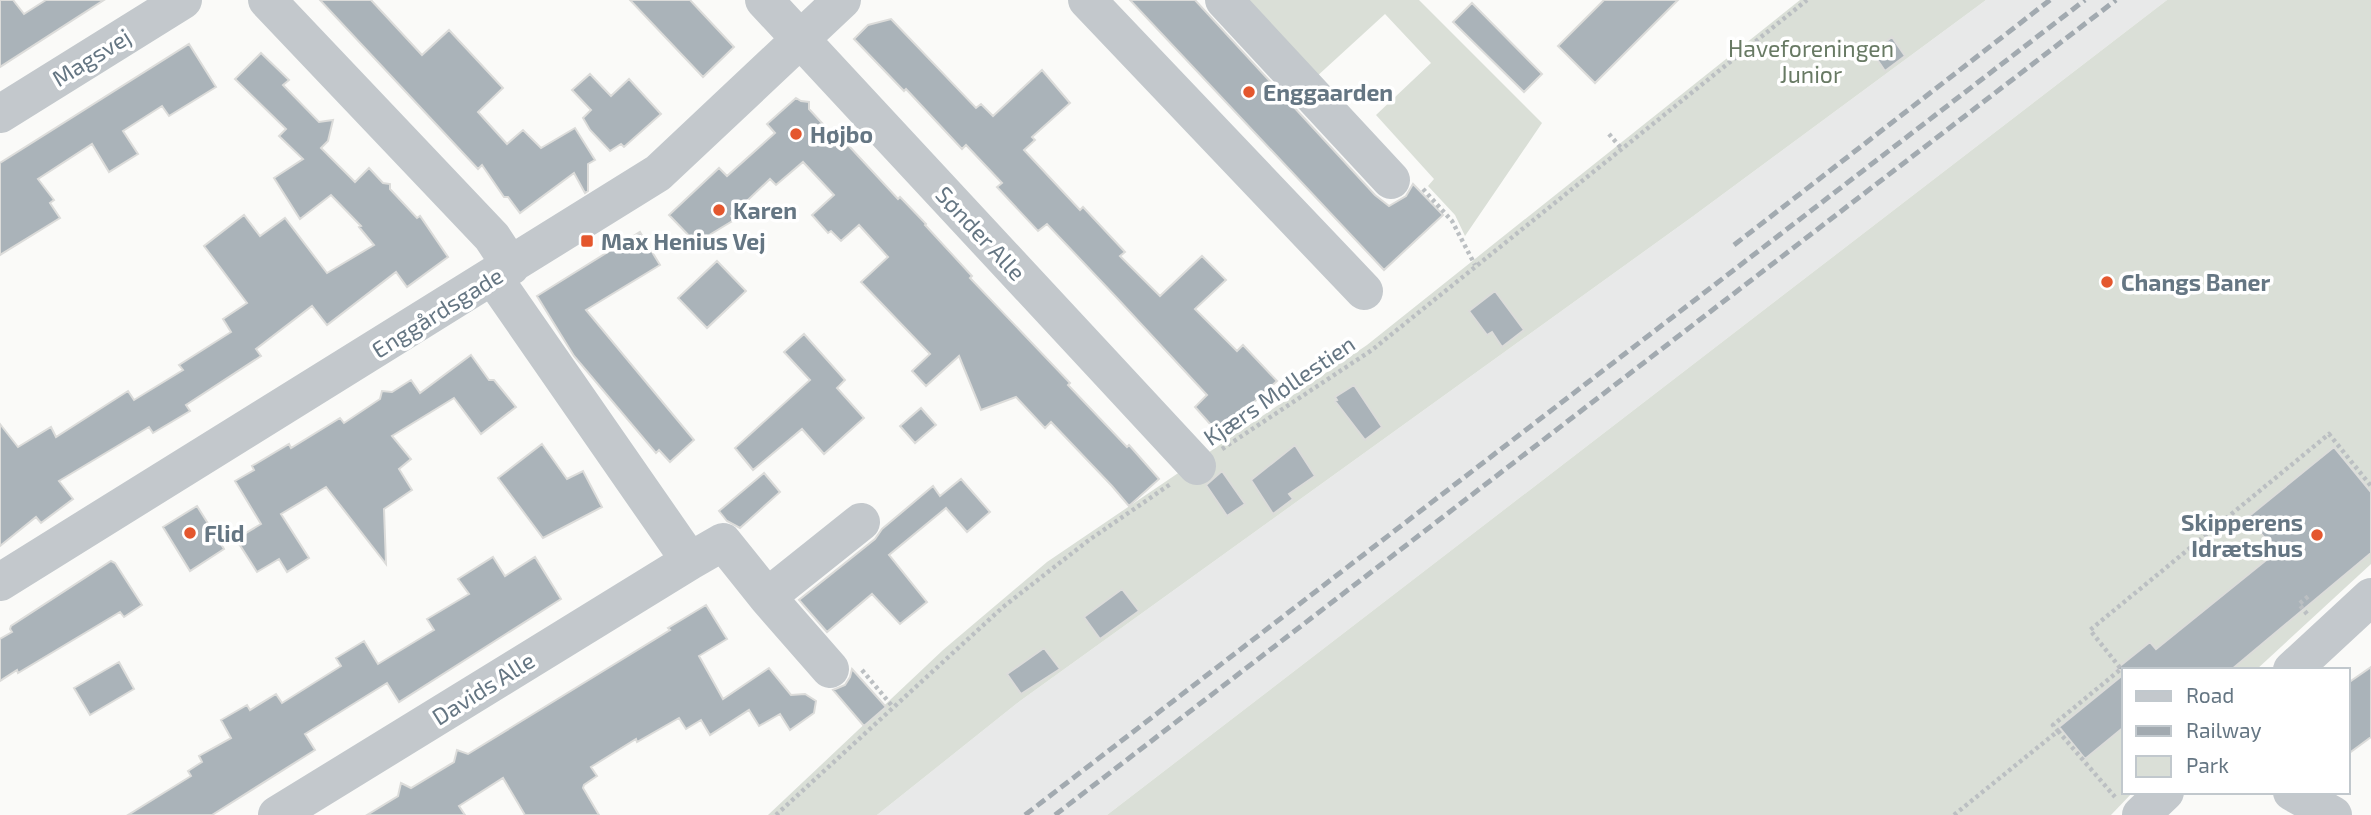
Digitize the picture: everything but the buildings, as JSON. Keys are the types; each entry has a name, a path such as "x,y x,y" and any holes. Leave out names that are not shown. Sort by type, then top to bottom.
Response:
{"street":[{"name":"Magsvej","path":"0,114 183,0"},
{"path":"267,0 492,237 502,272 690,561"},
{"name":"Sønder Alle","path":"764,0 1197,466"},
{"name":"Enggårdsgade","path":"0,582 658,173 842,0"},
{"path":"1087,0 1364,291"},
{"path":"1224,0 1391,180"},
{"path":"766,597 860,523"},
{"name":"Davids Alle","path":"277,815 723,542 766,597 830,669"},
{"path":"2294,668 2371,597"},
{"path":"2132,810 2161,794"},
{"path":"2296,794 2333,815"}],"path":[{"name":"Kjærs Møllestien","path":"776,815 1003,607 1089,540 1372,350 1807,0"},
{"path":"1609,134 1621,148"},
{"path":"1391,180 1410,176 1452,221 1475,265"},
{"path":"2132,810 2053,725 2120,669 2090,630 2329,433 2370,482"},
{"path":"1954,815 2058,732"}],"shaded area":[{"path":"1986,0 2167,0 1107,815 877,815 1020,701 1692,217"}],"green space":[{"path":"1241,0 1419,0 1542,123 1465,236 1455,215 1428,186 1434,179 1376,115 1431,63 1385,14 1315,78"},
{"name":"Haveforeningen Junior","path":"1800,0 1986,0 1692,217 1020,701 877,815 768,815 943,650 1047,562 1367,345"},
{"name":"Changs Baner","path":"2167,0 2371,0 2371,564 2258,668 2122,668 2122,794 2131,794 2111,815 1107,815"}],"railway":[{"path":"1734,245 2050,0"},
{"path":"1025,815 2085,0"},
{"path":"1055,815 2116,0"}],"place":[{"name":"Enggaarden","path":"1249,92"},
{"name":"Højbo","path":"796,134"},
{"name":"Karen","path":"719,210"},
{"name":"Max Henius Vej","path":"587,241"},
{"name":"Changs Baner","path":"2107,282"},
{"name":"Flid","path":"190,533"},
{"name":"Skipperens Idrætshus","path":"2317,535"}]}
